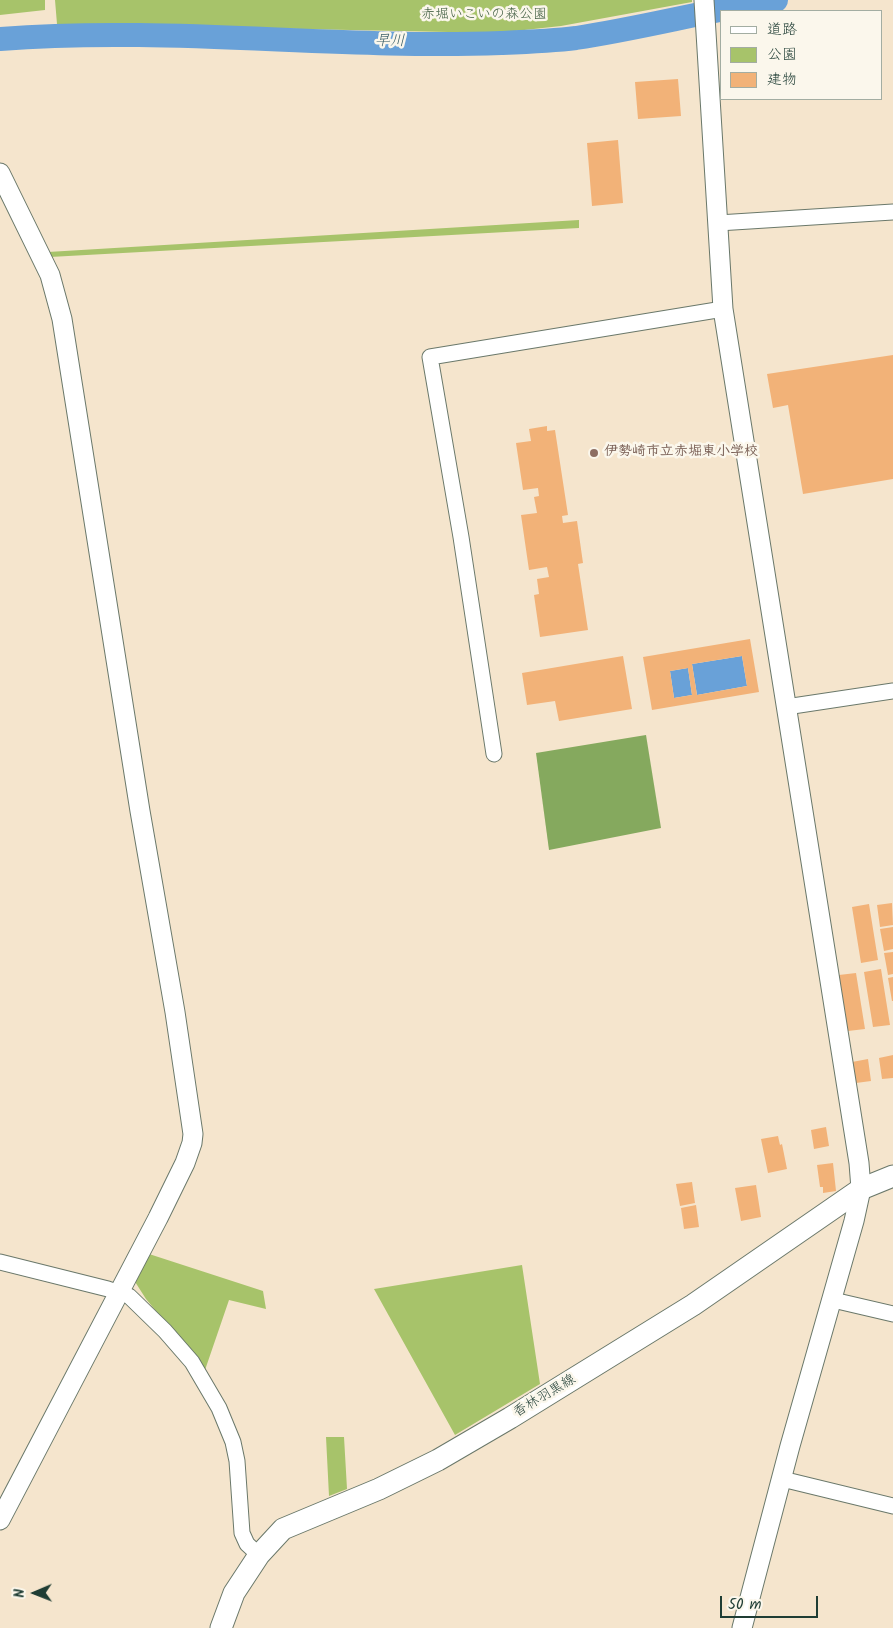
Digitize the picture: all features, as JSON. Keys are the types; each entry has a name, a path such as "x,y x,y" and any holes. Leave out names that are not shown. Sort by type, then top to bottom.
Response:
{"main road":[{"name":"香林羽黒線","path":"221,1628 234,1593 259,1555 283,1529 379,1489 438,1460 527,1408 708,1296 860,1189 893,1176"}],"street":[{"path":"704,0 723,309 851,1105 859,1163 860,1189 854,1222 742,1628"},
{"path":"0,173 50,275 62,319 140,811 192,1123 192,1143 185,1163 0,1520"},
{"path":"718,223 893,212"},
{"path":"494,754 461,536 430,357 723,309"},
{"path":"786,707 893,690"},
{"path":"0,1262 129,1296 192,1362 219,1408 236,1451 242,1533 247,1544 259,1555"},
{"path":"833,1300 893,1314"},
{"path":"782,1479 893,1506"}],"green space":[{"path":"0,0 45,0 45,10 0,15"},
{"name":"赤堀いこいの森公園","path":"55,0 692,0 692,2 561,26 497,33 57,24"},
{"path":"579,220 579,228 50,257 48,252"},
{"path":"646,735 661,828 549,850 536,753"},
{"path":"146,1253 263,1291 266,1309 229,1300 205,1370 146,1299 132,1277"},
{"path":"522,1265 540,1384 455,1435 374,1289"},
{"path":"326,1437 344,1437 347,1489 329,1496"}],"water":[{"path":"742,656 747,686 697,695 692,664"},
{"path":"688,668 692,695 674,698 670,671"}],"building":[{"path":"678,79 681,116 638,119 635,82"},
{"path":"618,140 623,203 592,206 587,143"},
{"path":"893,355 893,479 803,494 788,405 773,408 767,374"},
{"path":"547,426 547,431 555,430 568,515 562,516 563,523 577,521 583,563 578,564 588,630 540,637 534,595 539,594 537,579 549,577 547,567 529,570 521,515 537,513 534,497 539,496 538,488 523,490 516,443 531,441 529,429"},
{"path":"750,639 759,692 652,710 643,657","holes":["742,656 747,686 697,695 692,664","688,668 692,695 674,698 670,671"]},
{"path":"623,656 632,709 559,721 555,701 527,705 522,673"},
{"path":"892,903 893,925 880,927 877,905"},
{"path":"869,904 878,960 861,963 852,907"},
{"path":"893,927 893,949 884,951 880,929"},
{"path":"893,952 893,974 888,975 884,953"},
{"path":"881,969 890,1025 873,1027 864,972"},
{"path":"856,973 865,1029 848,1031 839,975"},
{"path":"893,977 893,1001 892,1001 888,978"},
{"path":"893,1055 893,1078 882,1079 879,1058"},
{"path":"868,1059 871,1081 856,1083 852,1062"},
{"path":"826,1127 829,1146 814,1149 811,1130"},
{"path":"778,1136 780,1145 782,1144 787,1169 768,1173 761,1139"},
{"path":"833,1163 836,1191 823,1193 823,1187 820,1187 817,1165"},
{"path":"692,1182 695,1203 680,1206 676,1184"},
{"path":"756,1185 761,1217 741,1221 735,1188"},
{"path":"696,1205 699,1227 684,1229 681,1208"}],"waterway":[{"name":"早川","path":"721,10 776,0"},
{"name":"早川","path":"0,39 125,35 376,43 529,42 601,34 720,10"}],"place":[{"name":"伊勢崎市立赤堀東小学校","path":"594,453"}]}
